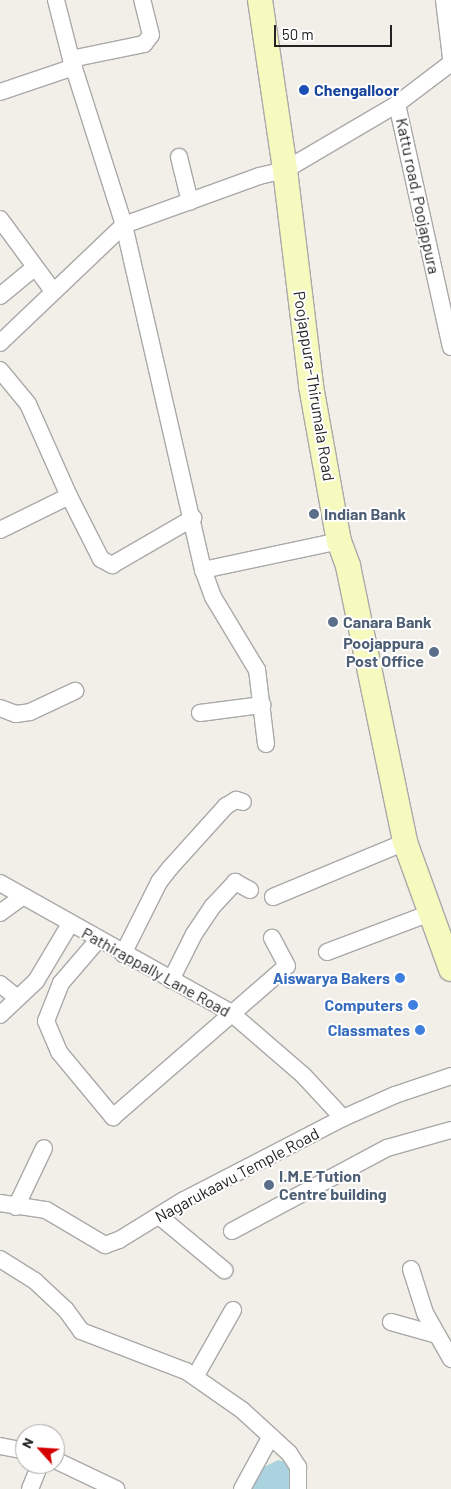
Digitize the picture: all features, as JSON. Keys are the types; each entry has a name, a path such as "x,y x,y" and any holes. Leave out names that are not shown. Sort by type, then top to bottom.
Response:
{"main road":[{"name":"Poojappura-Thirumala Road","path":"260,0 285,170 311,386 339,541 348,566 405,842 451,969"}],"street":[{"path":"56,0 73,63 124,225 193,518 203,570 213,597 257,670 266,744"},
{"path":"0,92 73,63 144,44 151,35 142,0"},
{"path":"444,0 451,58"},
{"path":"0,343 124,225 259,176 285,170 397,104 451,63"},
{"name":"Kattu road, Poojappura","path":"397,104 451,347"},
{"path":"179,157 190,202"},
{"path":"0,219 34,268 53,291"},
{"path":"0,296 34,268"},
{"path":"0,370 28,404 69,496 106,564 112,565 193,518"},
{"path":"0,530 69,496"},
{"path":"203,570 339,541"},
{"path":"0,708 16,714 30,712 75,691"},
{"path":"200,713 262,705"},
{"path":"123,954 159,882 170,868 226,806 236,800 243,802"},
{"path":"273,897 405,842"},
{"path":"171,980 194,934 213,906 235,882 250,890"},
{"name":"Pathirappally Lane Road","path":"0,883 98,940 230,1012 303,1075 344,1118"},
{"path":"0,913 22,897"},
{"path":"327,952 430,913"},
{"path":"0,1015 36,981 70,924"},
{"path":"98,940 61,983 46,1021 59,1052 112,1117 230,1012 287,966 272,938"},
{"path":"0,984 17,998"},
{"name":"Nagarukaavu Temple Road","path":"0,1203 16,1207 46,1210 105,1246 184,1200 344,1118 394,1095 451,1076"},
{"path":"232,1231 387,1148 451,1130"},
{"path":"16,1207 44,1148"},
{"path":"159,1216 224,1270"},
{"path":"0,1259 35,1281 66,1310 81,1331 195,1377 242,1410 289,1453 298,1467 298,1489"},
{"path":"411,1269 425,1313 451,1359"},
{"path":"195,1377 233,1310"},
{"path":"391,1322 437,1335"},
{"path":"242,1489 271,1436"},
{"path":"0,1446 15,1449"},
{"path":"65,1465 116,1489"},
{"path":"30,1489 36,1474"}],"water":[{"path":"278,1460 286,1462 298,1477 293,1489 251,1489 260,1469"}],"place":[{"name":"Chengalloor","path":"304,90"},
{"name":"Indian Bank","path":"314,514"},
{"name":"Canara Bank","path":"333,622"},
{"name":"Poojappura Post Office","path":"434,652"},
{"name":"Aiswarya Bakers","path":"400,978"},
{"name":"Computers","path":"413,1005"},
{"name":"Classmates","path":"420,1030"},
{"name":"I.M.E Tution Centre building","path":"269,1185"}]}
